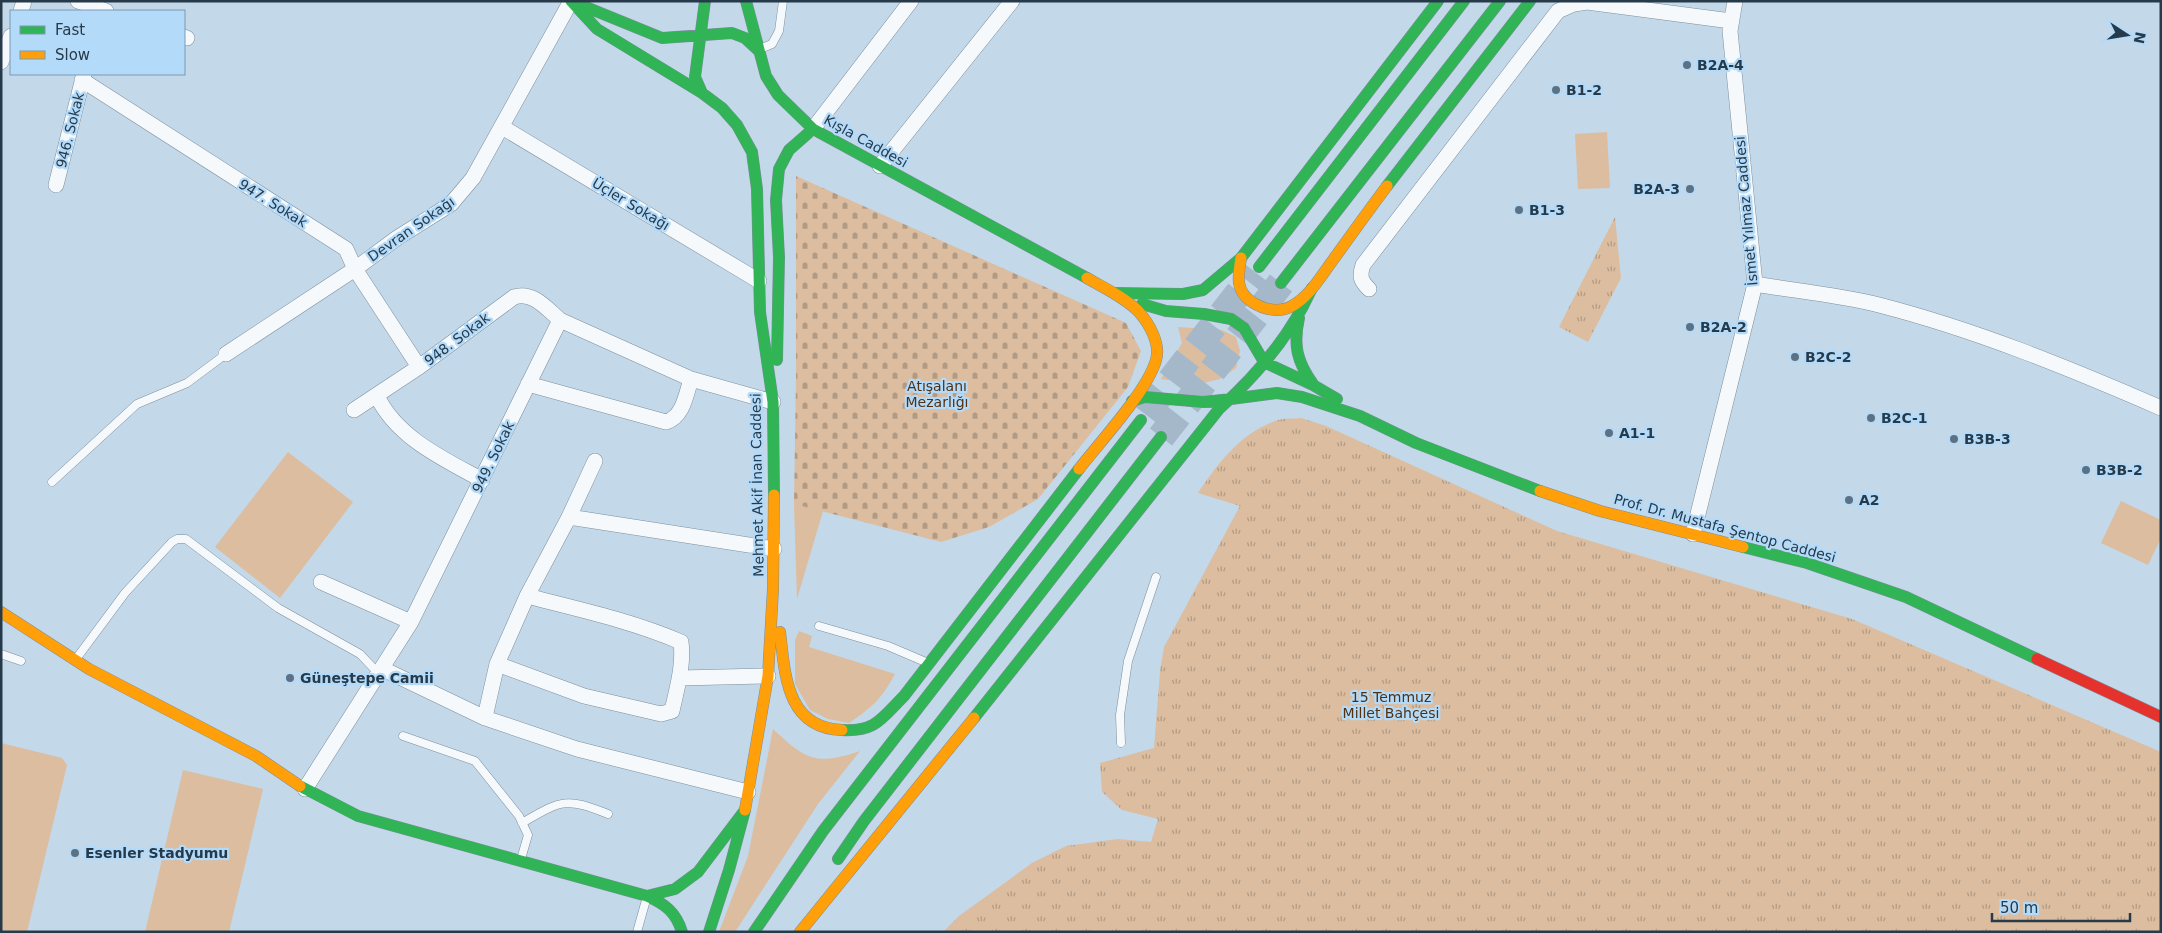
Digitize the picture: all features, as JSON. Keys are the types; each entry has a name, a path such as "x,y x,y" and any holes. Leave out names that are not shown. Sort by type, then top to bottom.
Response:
{"main road":[{"path":"571,1 662,38 732,34 745,38 758,50"},
{"path":"571,1 597,29 702,93"},
{"path":"702,93 695,77 705,1"},
{"path":"746,1 758,50"},
{"path":"1114,293 1183,294 1203,290 1241,258 1438,1"},
{"path":"1259,267 1464,1"},
{"path":"1281,284 1500,1"},
{"path":"1241,258 1237,280 1240,290 1245,297 1256,305 1270,310 1287,308 1298,303 1312,288 1389,183 1530,1"},
{"name":"Kışla Caddesi","path":"758,50 766,76 778,95 813,129 1114,293"},
{"name":"Mehmet Akif İnan Caddesi","path":"702,93 722,108 737,125 752,152 758,189 760,312 773,402 774,549 768,676 745,810 729,870 709,932"},
{"path":"773,402 778,352 779,257 776,200 779,169 790,150 813,129"},
{"path":"1312,288 1301,313 1295,335 1296,354 1299,364 1313,385"},
{"path":"1114,293 1166,312 1204,314 1231,319 1244,328 1264,362 1313,385 1360,416"},
{"path":"773,589 786,680 795,706 811,721 829,730 857,731 874,726 904,696 1132,401 1150,375 1157,358 1156,339 1140,312 1114,293"},
{"path":"795,926 955,742 1219,409 1232,399 1264,362 1301,313"},
{"path":"1132,401 1145,397 1203,402 1277,393 1302,397 1360,416"},
{"name":"Prof. Dr. Mustafa Şentop Caddesi","path":"1360,416 1501,478 1600,511 1807,563 1906,597 2161,718"},
{"path":"754,932 823,831 1141,420"},
{"path":"830,870 864,821 1161,437"},
{"path":"1,612 75,660 256,756 305,789 358,816 647,896 665,904 676,913 682,932"},
{"path":"647,896 675,889 698,872 745,810"}],"street":[{"path":"78,1 100,10"},
{"name":"Devran Sokağı","path":"226,354 355,269 397,238 451,204 473,178 571,1"},
{"path":"813,129 911,1"},
{"path":"880,166 1012,1"},
{"name":"İsmet Yılmaz Caddesi","path":"1693,534 1755,284 1730,31 1735,1"},
{"path":"1369,289 1362,282 1360,274 1363,265 1558,10 1574,4 1587,2 1731,21"},
{"path":"1,62 10,39"},
{"name":"946. Sokak","path":"56,186 83,77"},
{"name":"947. Sokak","path":"83,77 346,249 355,269 419,367"},
{"name":"Üçler Sokağı","path":"502,127 759,281"},
{"path":"1755,284 1878,305 1977,334 2061,365 2161,408"},
{"name":"948. Sokak","path":"354,410 419,367 514,297 523,294 538,300 560,320"},
{"path":"560,320 691,379 773,402"},
{"name":"949. Sokak","path":"305,789 411,622 560,320"},
{"path":"528,384 666,422 674,420 680,413 691,379"},
{"path":"377,396 382,406 399,427 430,451 482,480"},
{"path":"485,717 498,664 527,596 569,518 595,461"},
{"path":"569,518 774,549"},
{"path":"321,582 411,622"},
{"path":"498,664 584,696 661,714 672,710 680,678 681,642 579,609 527,596"},
{"path":"381,672 485,717 578,748 748,792"},
{"path":"680,678 768,676"}],"lane":[{"path":"758,50 772,44 779,31 782,1"},
{"path":"52,482 137,404 187,383 226,354"},
{"path":"75,660 125,593 172,542 177,539 186,539 278,608 360,654 381,672"},
{"path":"1121,742 1120,715 1128,661 1156,576"},
{"path":"819,626 888,646 928,663"},
{"path":"1,654 21,661"},
{"path":"403,736 475,761 519,816 528,834 521,862"},
{"path":"522,823 546,810 565,803 580,803 608,814"},
{"path":"637,932 647,896"}],"green space":[{"path":"1607,132 1610,188 1578,189 1575,134"},
{"name":"Atışalanı Mezarlığı","path":"796,176 1126,323 1141,351 1128,387 1038,499 989,527 941,542 794,504"},
{"path":"1615,217 1621,278 1588,342 1559,327"},
{"path":"1178,327 1222,330 1236,337 1240,351 1236,368 1220,379 1199,384 1161,379 1182,343"},
{"name":"15 Temmuz Millet Bahçesi","path":"1301,418 1326,426 1557,531 1852,619 2161,752 2161,932 943,932 959,916 1032,863 1066,846 1118,839 1151,842 1158,819 1122,810 1102,792 1100,763 1154,748 1160,671 1164,647 1240,506 1198,493 1223,459 1242,440 1265,425 1278,420"},
{"path":"288,452 353,502 280,598 215,547"},
{"path":"2121,501 2161,520 2161,538 2148,565 2101,543"},
{"path":"794,504 823,511 797,599"},
{"path":"799,631 812,636 809,647 895,674 876,702 849,723 828,719 810,710 795,684 795,640"},
{"path":"773,729 794,748 812,757 832,758 860,751 818,804 735,932 719,932 748,856"},
{"path":"1,743 62,758 67,765 27,932 1,932"},
{"path":"183,770 263,789 229,932 145,932"}],"tunnel":[{"path":"1145,414 1255,272"},
{"path":"1161,437 1281,283"}],"traffic: fast":[{"path":"571,1 597,29 702,93 722,108 737,125 752,152 757,189 760,312 773,402 774,495"},
{"path":"702,93 695,77 705,1"},
{"path":"746,1 766,76 778,95 813,129 1087,278"},
{"path":"1114,293 1183,294 1203,290 1241,258 1438,1"},
{"path":"1259,267 1464,1"},
{"path":"1281,283 1500,1"},
{"path":"1387,186 1530,1"},
{"path":"576,3 662,38 732,33 745,38 758,50"},
{"path":"777,360 779,257 776,200 779,169 789,150 813,129"},
{"path":"974,718 1219,409 1247,382 1272,353 1294,322 1312,288"},
{"path":"1142,304 1166,311 1204,314 1231,319 1244,328 1264,362"},
{"path":"1299,318 1296,337 1298,353 1303,368 1313,384"},
{"path":"1264,362 1313,385 1337,399"},
{"path":"1231,399 1277,393 1302,397 1360,416 1416,443 1540,491"},
{"path":"1132,401 1145,397 1203,402 1231,399"},
{"path":"754,932 823,831 1141,420"},
{"path":"838,859 864,821 1161,437"},
{"path":"842,730 863,729 871,726 884,717 904,696 1079,469"},
{"path":"1743,547 1807,563 1906,597 2037,659"},
{"path":"300,786 358,816 647,896 675,889 698,872 745,810"},
{"path":"709,932 729,870 745,810"},
{"path":"647,896 659,902 673,914 682,932"}],"traffic: slow":[{"path":"1241,258 1239,283 1247,298 1257,305 1272,310 1292,306 1315,285 1387,186"},
{"path":"1079,469 1134,401 1151,372 1157,354 1153,334 1138,311 1120,297 1087,278"},
{"path":"1540,491 1600,511 1743,547"},
{"path":"745,810 768,676 773,589 774,495"},
{"path":"1,612 89,669 256,756 300,786"},
{"path":"780,632 787,681 799,709 809,720 823,727 842,730"},
{"path":"800,932 974,718"}],"traffic: jam":[{"path":"2037,659 2161,717"}],"place":[{"name":"B2A-4","path":"1687,65"},
{"name":"B1-2","path":"1556,90"},
{"name":"B2A-3","path":"1690,189"},
{"name":"B1-3","path":"1519,210"},
{"name":"B2A-2","path":"1690,327"},
{"name":"B2C-2","path":"1795,357"},
{"name":"B2C-1","path":"1871,418"},
{"name":"A1-1","path":"1609,433"},
{"name":"B3B-3","path":"1954,439"},
{"name":"B3B-2","path":"2086,470"},
{"name":"A2","path":"1849,500"},
{"name":"Güneştepe Camii","path":"290,678"},
{"name":"Esenler Stadyumu","path":"75,853"}]}
